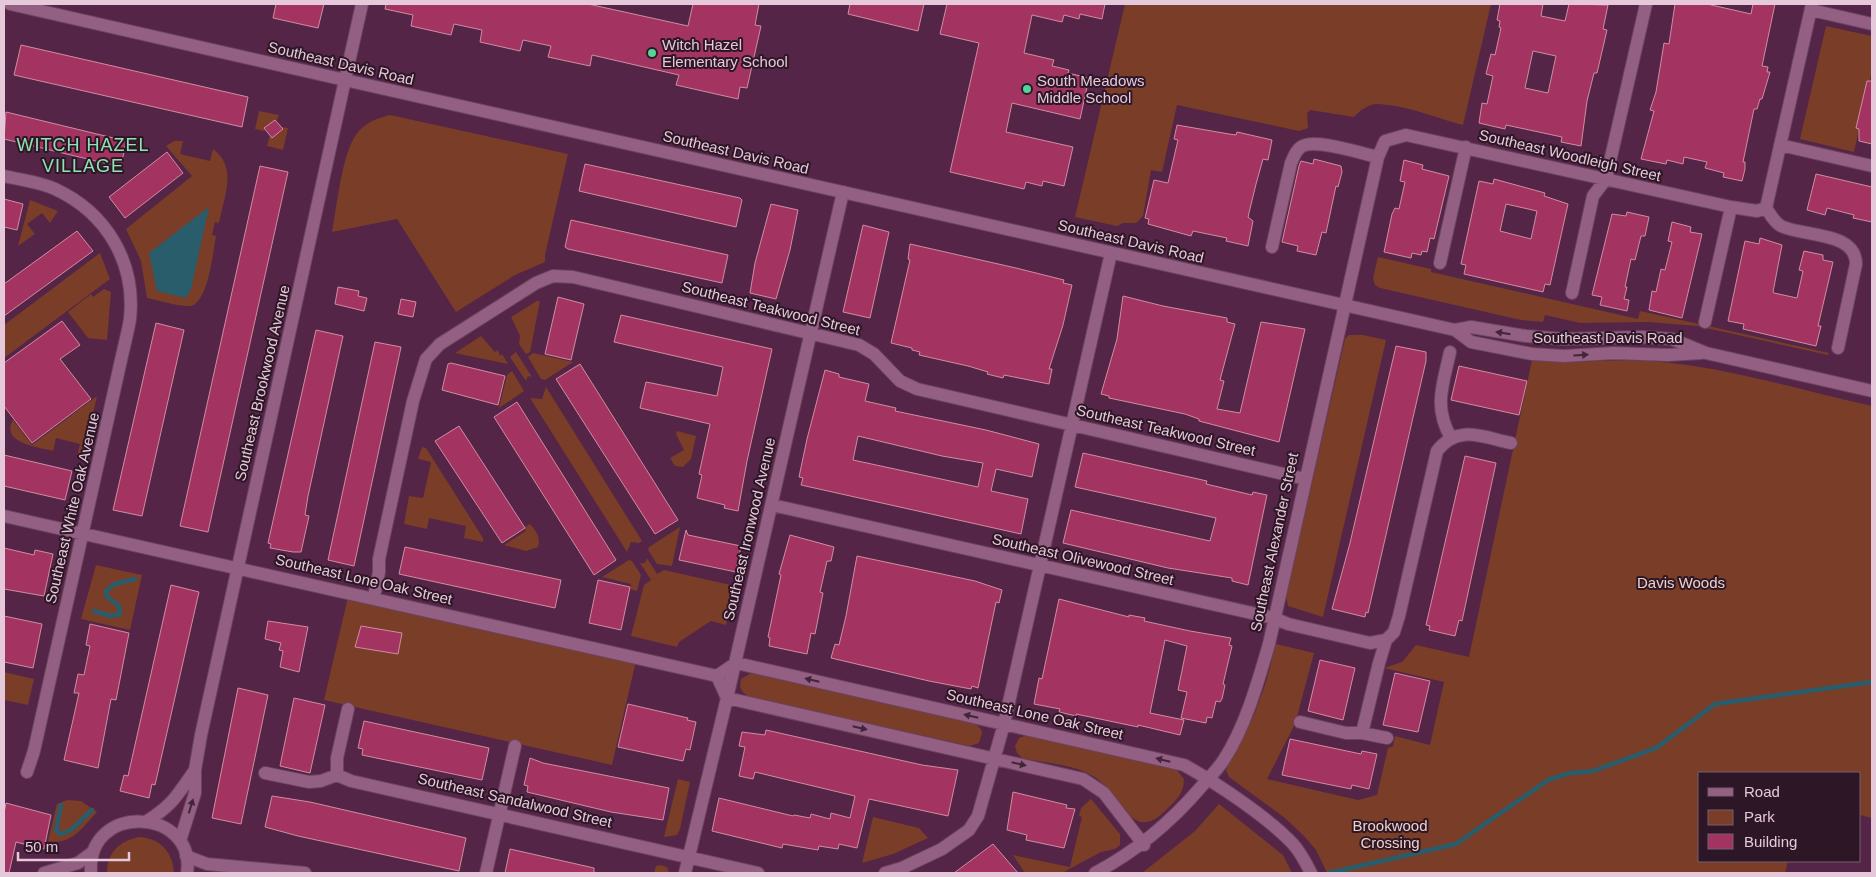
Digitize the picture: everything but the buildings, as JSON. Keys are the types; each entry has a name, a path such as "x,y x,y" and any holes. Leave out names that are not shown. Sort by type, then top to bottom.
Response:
{"street":[{"name":"Southeast Davis Road","path":"10,4 1455,330 1471,327 1526,336 1564,339 1642,337 1672,339 1706,353 1872,391"},
{"name":"Southeast Brookwood Avenue","path":"180,842 196,793 195,770 237,567 362,4"},
{"path":"1572,293 1594,196 1606,179 1646,4"},
{"path":"1838,348 1856,264 1853,251 1843,242 1789,230 1779,225 1766,208 1812,7 1872,24"},
{"name":"Southeast Woodleigh Street","path":"1378,157 1386,141 1401,134 1731,207 1757,211 1766,208"},
{"path":"1272,247 1291,163 1296,152 1302,146 1316,143 1378,157"},
{"path":"1780,145 1872,166"},
{"path":"1440,263 1466,148"},
{"name":"Southeast Alexander Street","path":"1095,873 1144,845 1178,813 1223,761 1245,716 1258,681 1274,618 1378,157"},
{"name":"Southeast White Oak Avenue","path":"4,176 55,189 74,200 101,223 120,250 130,280 130,319 83,534 27,772"},
{"name":"Southeast Ironwood Avenue","path":"685,873 736,663 843,192"},
{"path":"1705,322 1731,207"},
{"path":"884,873 902,868 942,849 969,830 978,816 1004,724 1074,426 1111,253"},
{"name":"Southeast Teakwood Street","path":"374,597 379,572 379,559 413,401 426,359 440,344 536,283 554,276 573,277 859,345 869,350 894,376 917,389 1305,479"},
{"path":"1450,352 1440,400 1443,424 1451,438"},
{"path":"1362,733 1386,640 1394,632 1399,616 1434,460 1443,444 1461,434 1511,443"},
{"name":"Southeast Olivewood Street","path":"772,505 1274,618 1288,624 1370,643 1386,640"},
{"name":"Southeast Lone Oak Street","path":"4,516 374,597 717,676"},
{"path":"736,663 717,676 727,698 1083,779 1104,793 1144,845"},
{"name":"Southeast Lone Oak Street","path":"736,663 1184,765 1208,779 1280,831 1298,850 1311,873"},
{"path":"265,773 309,782 320,781 336,775 337,758 348,709"},
{"path":"1300,722 1346,733 1362,733 1387,738"},
{"path":"486,873 515,746"},
{"name":"Southeast Brookwood Avenue","path":"146,821 167,808 175,800 195,770"},
{"name":"Southeast Sandalwood Street","path":"336,775 351,781 500,813 758,873"},
{"path":"91,873 93,852 98,842 112,828 130,821 146,821 172,832 180,842 186,856 187,873"},
{"path":"44,873 78,863 93,852"},
{"path":"186,856 207,864 229,865 251,872 305,873"}],"green space":[{"path":"1125,4 1491,4 1463,125 1410,109 1378,104 1365,108 1354,117 1310,110 1307,113 1308,128 1299,131 1177,105 1162,172 1151,170 1143,216 1136,223 1123,223 1117,226 1075,217"},
{"path":"1826,26 1872,36 1872,70 1854,152 1800,139"},
{"path":"259,111 279,115 277,120 264,131 255,129"},
{"path":"390,115 568,154 545,262 515,275 456,312 397,219 332,232 344,164 353,139 366,125"},
{"path":"282,127 288,128 283,150 267,146 269,138"},
{"path":"174,141 183,141 180,154 210,161 213,149 221,156 227,173 226,193 219,223 215,222 212,235 216,236 209,276 201,296 196,303 190,306 147,298 141,261 126,229 192,176 166,146"},
{"path":"30,200 58,211 50,223 42,213 27,224 35,234 18,246"},
{"path":"100,253 110,279 4,358 4,325"},
{"path":"1378,257 1431,269 1431,272 1638,319 1640,311 1829,353 1828,355 1697,326 1649,322 1580,323 1545,315 1543,322 1521,320 1380,288 1375,285 1373,278"},
{"path":"104,289 111,292 107,340 88,338 68,312 91,294 93,297"},
{"path":"540,301 530,352 526,354 519,344 520,336 511,317"},
{"path":"1349,335 1363,335 1386,340 1323,617 1288,606 1286,596 1345,339"},
{"path":"481,336 495,352 498,350 500,356 502,354 508,364 455,353"},
{"path":"516,352 532,377 528,376 526,381 510,357"},
{"path":"533,353 573,362 545,380 541,379 528,357"},
{"name":"Davis Woods","path":"1532,360 1561,362 1635,360 1678,364 1734,373 1872,406 1872,818 1861,815 1861,772 1698,772 1698,862 1788,862 1785,873 1327,873 1316,850 1304,836 1285,818 1229,777 1226,770 1254,715 1266,682 1276,644 1314,653 1295,724 1267,779 1358,800 1377,795 1388,748 1393,746 1395,736 1430,745 1444,682 1384,668 1402,662 1416,645 1469,657"},
{"path":"512,371 524,391 499,408 507,375"},
{"path":"546,387 642,541 639,543 631,542 627,552 530,398 542,399"},
{"path":"97,396 83,458 77,456 80,444 56,438 53,451 22,443 12,434 10,428 13,420 32,445"},
{"path":"677,431 696,436 691,459 683,467 675,466 670,458 684,450 676,434"},
{"path":"422,447 426,448 483,538 483,542 464,538 466,526 429,518 427,529 404,524 409,496 423,498 431,462 418,459"},
{"path":"530,524 538,537 538,547 526,551 504,545 526,531 524,528"},
{"path":"680,527 672,566 657,564 648,550 649,547"},
{"path":"647,558 657,574 664,570 735,586 726,625 711,621 679,642 677,647 631,636 644,585 651,580 640,563 645,563"},
{"path":"629,560 632,561 641,575 637,591 630,589 631,584 602,577"},
{"path":"96,565 142,575 130,630 81,619"},
{"path":"348,597 636,661 612,765 324,700"},
{"path":"4,672 34,679 28,705 4,700"},
{"path":"751,673 974,723 981,729 982,733 979,743 970,746 749,697 741,690 740,682 741,679"},
{"path":"1027,735 1176,769 1184,779 1183,788 1174,802 1155,819 1145,822 1136,820 1103,784 1093,776 1068,766 1022,758 1017,753 1015,746 1019,738"},
{"path":"678,779 690,782 680,829 677,835 664,837"},
{"path":"1091,799 1120,834 1120,845 1115,849 1101,852 1062,873 1025,873 1013,855 1070,867 1082,817 1079,816 1081,808"},
{"path":"67,800 81,801 97,812 70,838 56,842 48,841 57,804"},
{"path":"1219,804 1283,855 1292,873 1142,873 1195,831"},
{"path":"873,817 919,828 928,838 893,854 862,863"},
{"path":"139,837 153,840 164,848 171,859 174,873 107,873 109,859 116,849 120,845"},
{"path":"656,866 667,867 669,873 654,873"}],"water":[{"path":"209,207 191,289 186,298 157,291 149,253"}],"waterway":[{"path":"94,611 111,616 120,614 119,606 107,597 106,591 115,584 135,579"},
{"path":"1329,873 1456,844 1548,780 1570,773 1593,771 1656,748 1715,704 1872,682"},
{"path":"61,805 56,830 61,834 71,830 92,810"}],"place":[{"name":"Witch Hazel Elementary School","path":"652,53"},
{"name":"South Meadows Middle School","path":"1027,89"}],"district":[{"name":"WITCH HAZEL VILLAGE","path":"83,155"}],"park label":[{"name":"Brookwood Crossing","path":"1390,834"}]}
